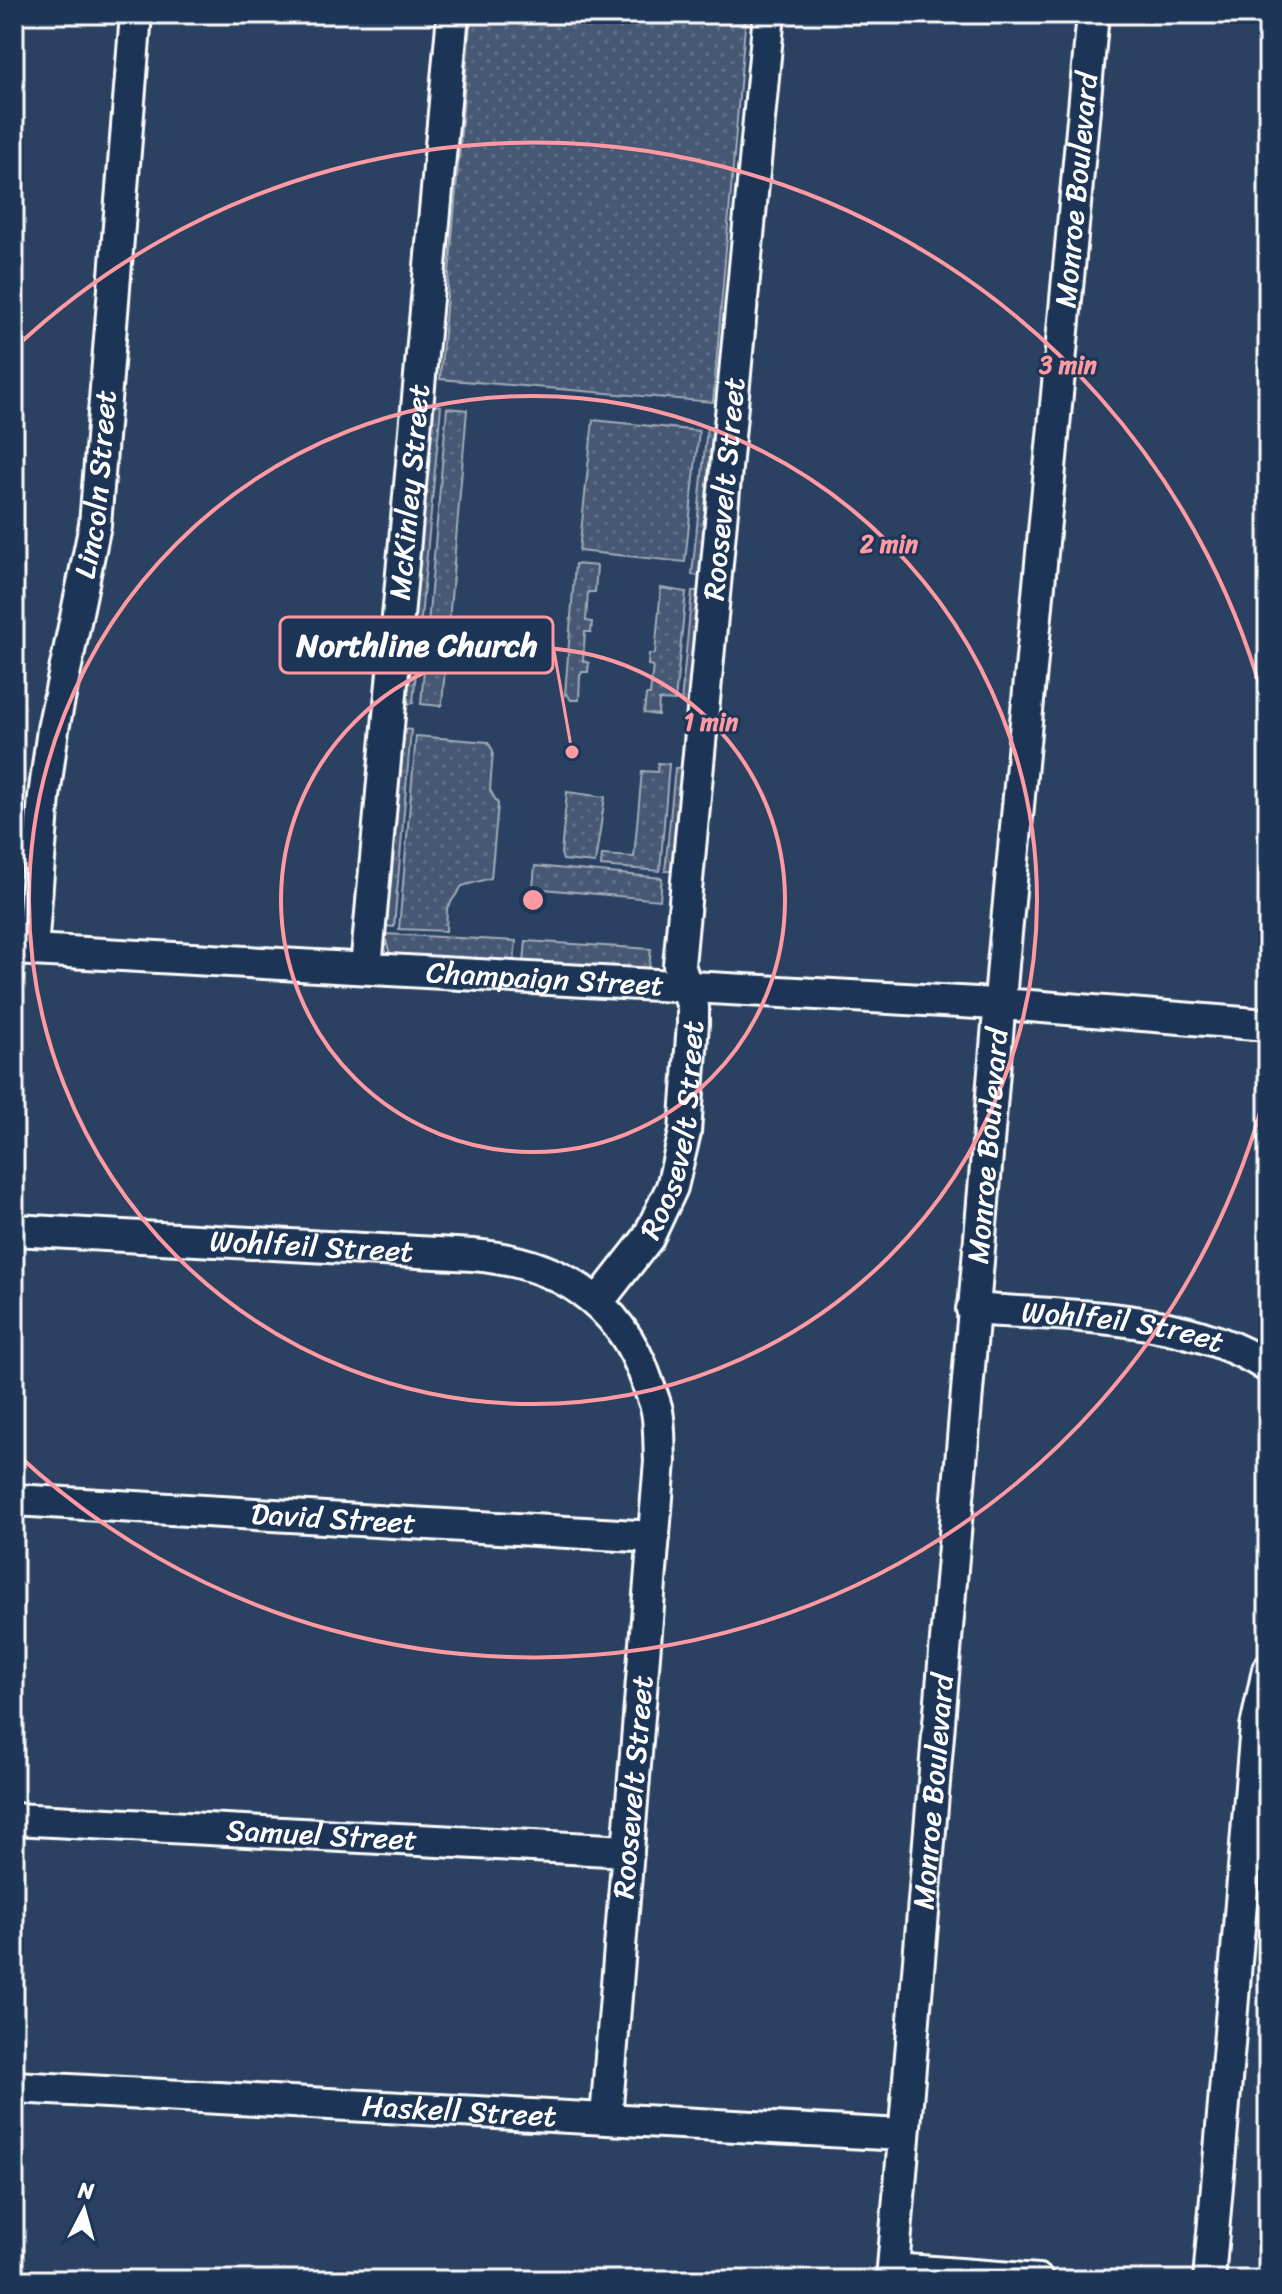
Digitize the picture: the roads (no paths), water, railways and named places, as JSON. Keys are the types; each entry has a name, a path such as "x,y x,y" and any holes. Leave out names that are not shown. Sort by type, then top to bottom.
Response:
{"street":[{"name":"Lincoln Street","path":"23,949 53,729 95,525 136,14"},
{"name":"McKinley Street","path":"366,968 453,14"},
{"name":"Roosevelt Street","path":"606,2118 660,1461 657,1411 641,1363 628,1338 598,1302 648,1238 672,1187 685,1132 693,1007 679,965 769,14"},
{"name":"Monroe Boulevard","path":"892,2274 999,1004 1093,14"},
{"name":"Champaign Street","path":"23,949 999,1004 1268,1025"},
{"name":"Wohlfeil Street","path":"14,1230 498,1257 564,1279 598,1302"},
{"name":"Wohlfeil Street","path":"972,1309 1131,1322 1193,1333 1252,1356 1268,1367"},
{"name":"David Street","path":"14,1500 654,1537"},
{"path":"1209,2280 1256,1727 1268,1670"},
{"name":"Samuel Street","path":"14,1819 628,1851"},
{"name":"Haskell Street","path":"14,2087 903,2135"},
{"path":"892,2274 1038,2280"}],"place":[{"name":"Northline Church","path":"572,752"}]}
